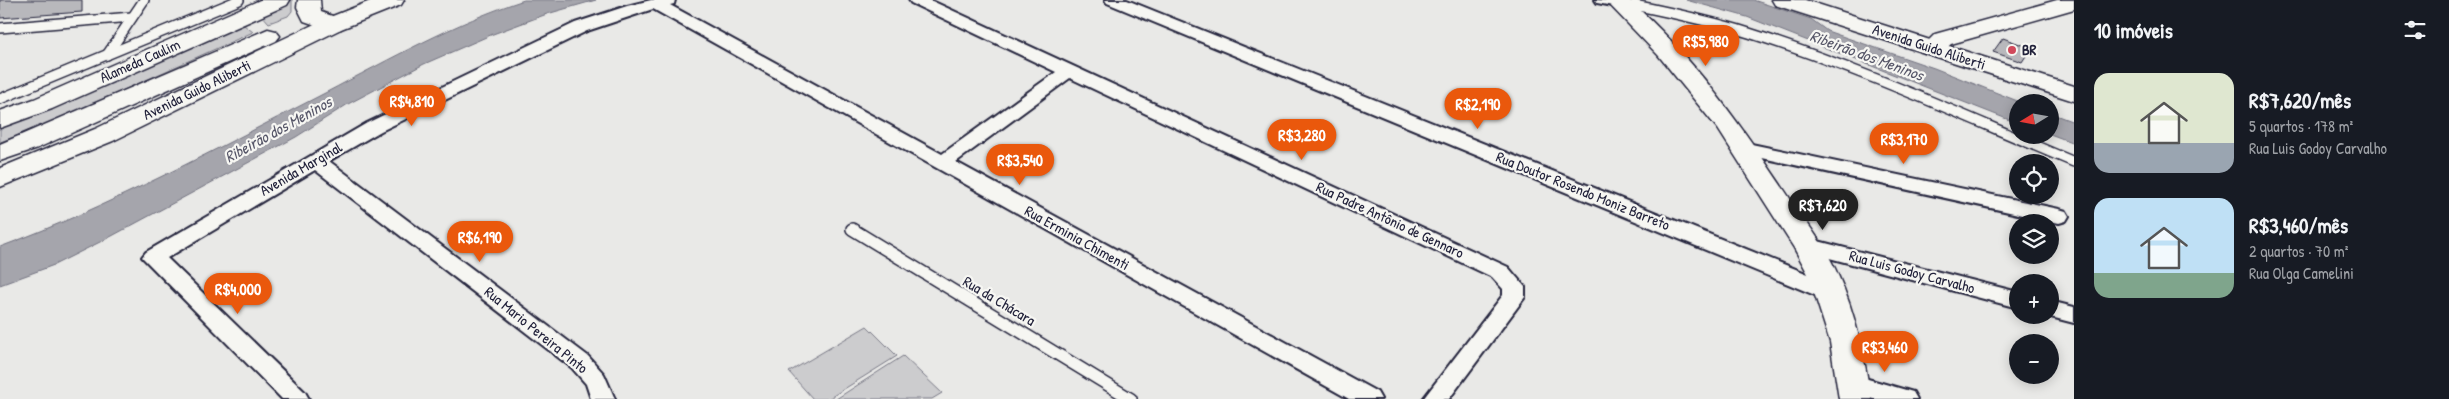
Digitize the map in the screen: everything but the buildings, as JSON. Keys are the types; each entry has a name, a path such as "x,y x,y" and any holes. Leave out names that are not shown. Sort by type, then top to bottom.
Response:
{"main road":[{"name":"Alameda Caulim","path":"0,120 43,104 279,0"},
{"name":"Avenida Guido Aliberti","path":"0,153 30,142 344,0"},
{"name":"Avenida Guido Aliberti","path":"0,178 104,135 318,13 393,0"},
{"name":"Avenida Guido Aliberti","path":"1796,2 2074,94"},
{"path":"1933,48 1943,39 2074,2"},
{"path":"1622,4 1666,50 1716,110 1806,245 1823,274 1830,292 1846,342 1855,392"},
{"path":"2045,10 2074,10"}],"street":[{"name":"Avenida Marginal","path":"297,399 153,257 374,127 581,27 625,12 675,0"},
{"name":"Rua Padre Antônio de Gennaro","path":"916,0 1491,267 1508,278 1514,287 1514,297 1435,399"},
{"name":"Rua Doutor Rosendo Moniz Barreto","path":"1113,0 1830,292"},
{"name":"Rua Erminia Chimenti","path":"655,4 1369,399"},
{"path":"942,163 1069,71"},
{"path":"1742,148 2050,214"},
{"name":"Rua Mario Pereira Pinto","path":"316,160 580,362 596,380 603,399"},
{"name":"Rua Luis Godoy Carvalho","path":"1806,245 2009,298"},
{"path":"2059,311 2074,315"},
{"path":"1855,392 1905,399"}],"lane":[{"path":"107,55 144,0"},
{"path":"0,99 239,0"},
{"path":"1622,4 1729,26 1821,56 2074,162"},
{"path":"0,28 132,17"},
{"name":"Rua da Chácara","path":"852,229 1131,399"}],"shaded area":[{"path":"284,0 292,0 292,11 288,16 269,23 262,15"},
{"path":"244,25 253,32 39,128 0,142 0,127 236,26"},
{"path":"867,326 897,356 828,399 813,399 789,372"},
{"path":"903,356 942,393 932,399 836,399"}],"water":[{"name":"Ribeirão dos Meninos","path":"524,0 596,0 547,14 493,34 424,64 348,104 296,137 112,236 54,265 0,285 0,247 83,213 205,155 423,42 473,19"},
{"name":"Ribeirão dos Meninos","path":"1686,0 1753,0 1811,19 1827,31 1934,68 2009,98 2009,120 1747,17"},
{"path":"2059,116 2074,122 2074,143 2059,137"}],"place":[{"name":"BR","path":"2012,50"}]}
